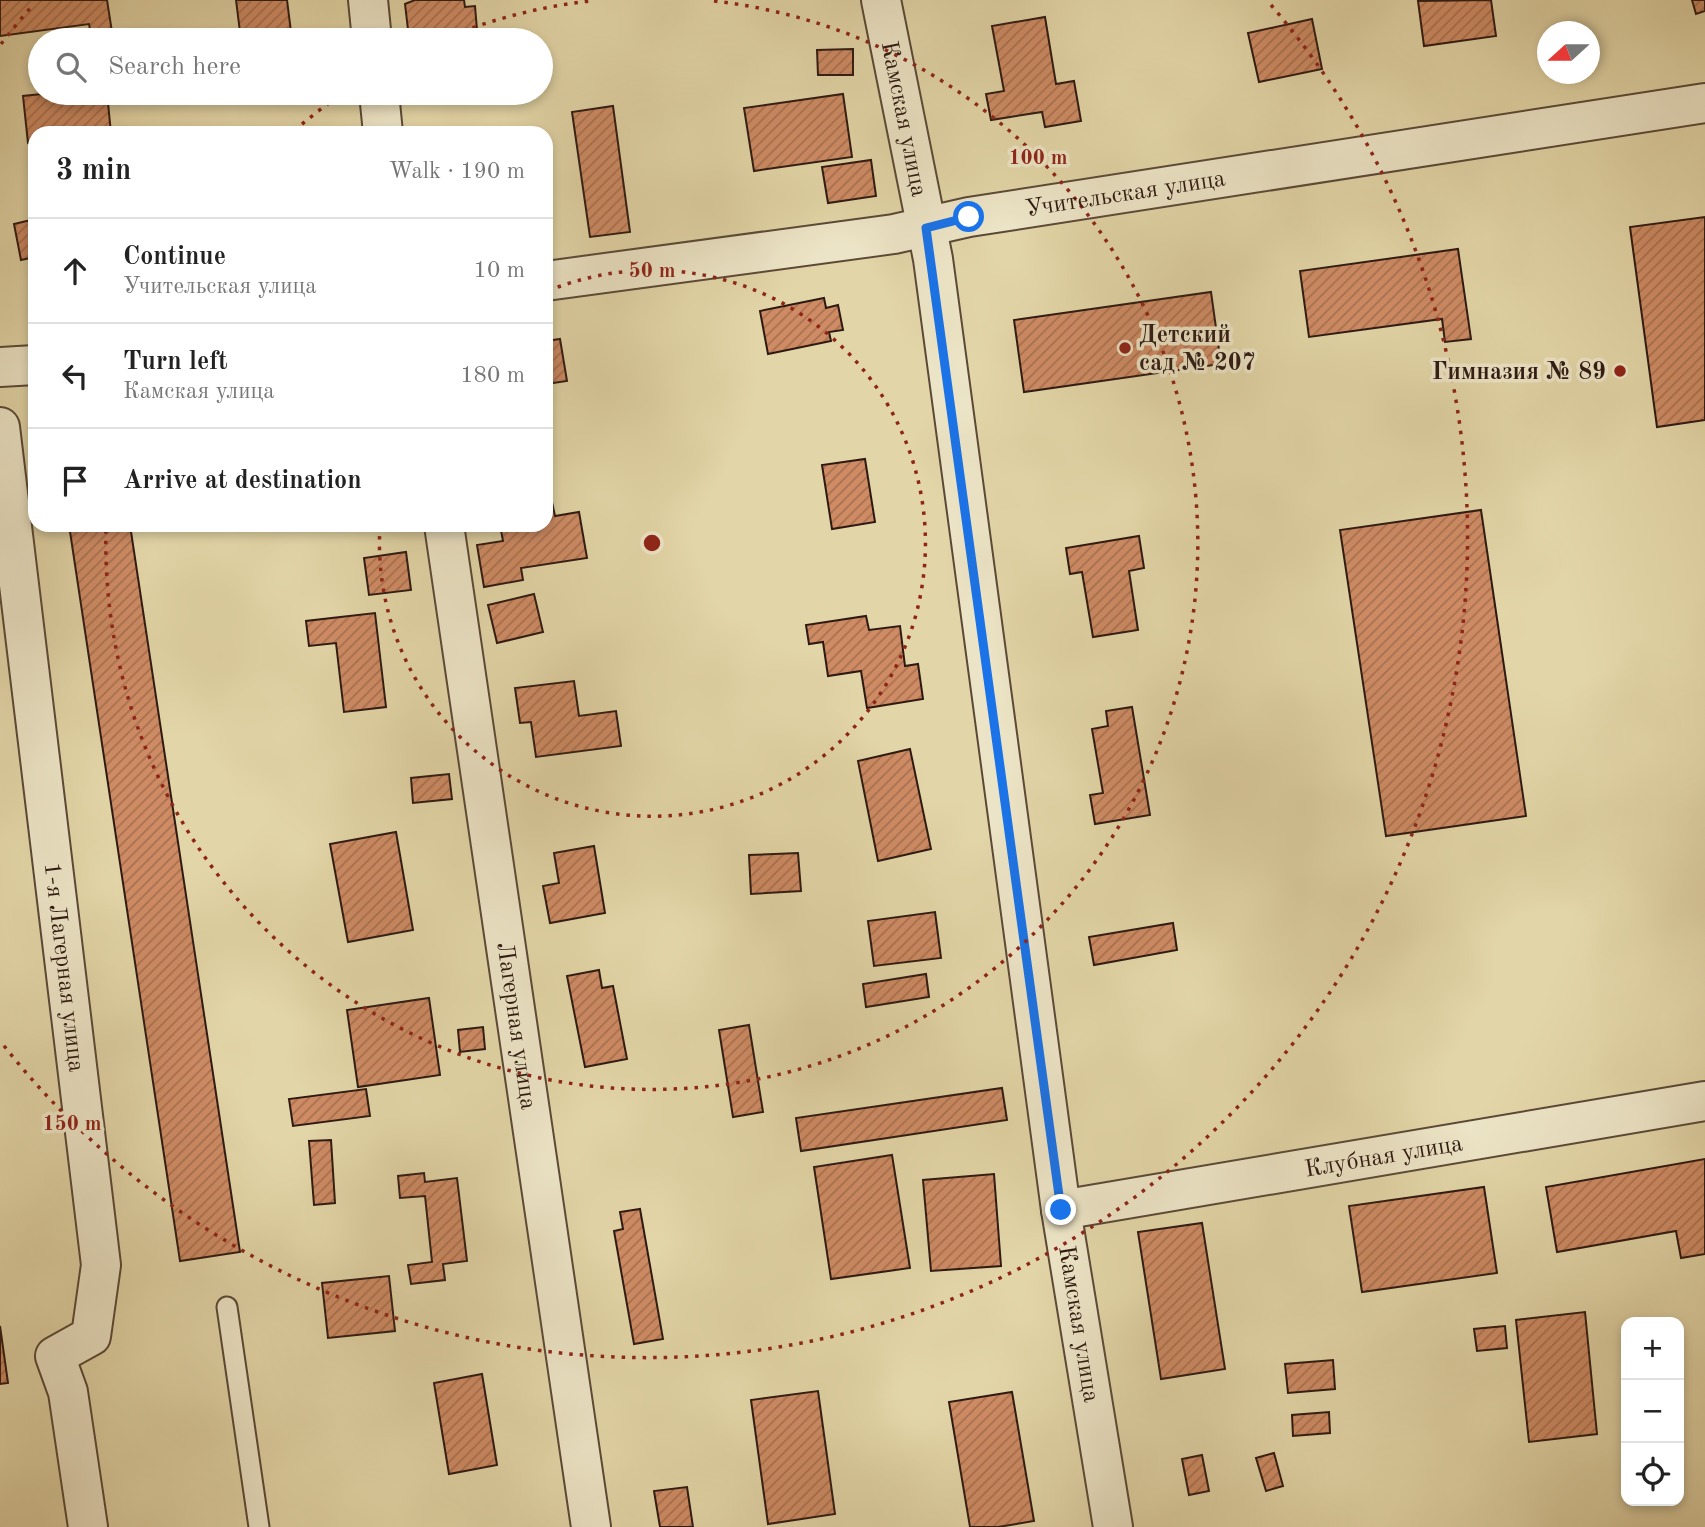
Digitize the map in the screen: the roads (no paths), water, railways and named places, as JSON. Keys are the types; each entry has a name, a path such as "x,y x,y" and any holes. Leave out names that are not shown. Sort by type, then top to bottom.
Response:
{"street":[{"path":"368,0 371,28"},
{"name":"Камская улица","path":"881,0 926,228 1061,1210 1113,1527"},
{"name":"Учительская улица","path":"553,280 926,228 969,217 1705,103"},
{"path":"380,105 382,126"},
{"path":"0,367 28,365"},
{"name":"1-я Лагерная улица","path":"0,427 100,1265 91,1336 55,1356 68,1392 88,1527"},
{"name":"Лагерная улица","path":"445,532 591,1527"},
{"name":"Клубная улица","path":"1061,1210 1705,1101"}],"lane":[{"path":"227,1307 260,1527"}],"place":[{"name":"Детский сад № 207","path":"1125,348"},
{"name":"Гимназия № 89","path":"1620,371"}]}
